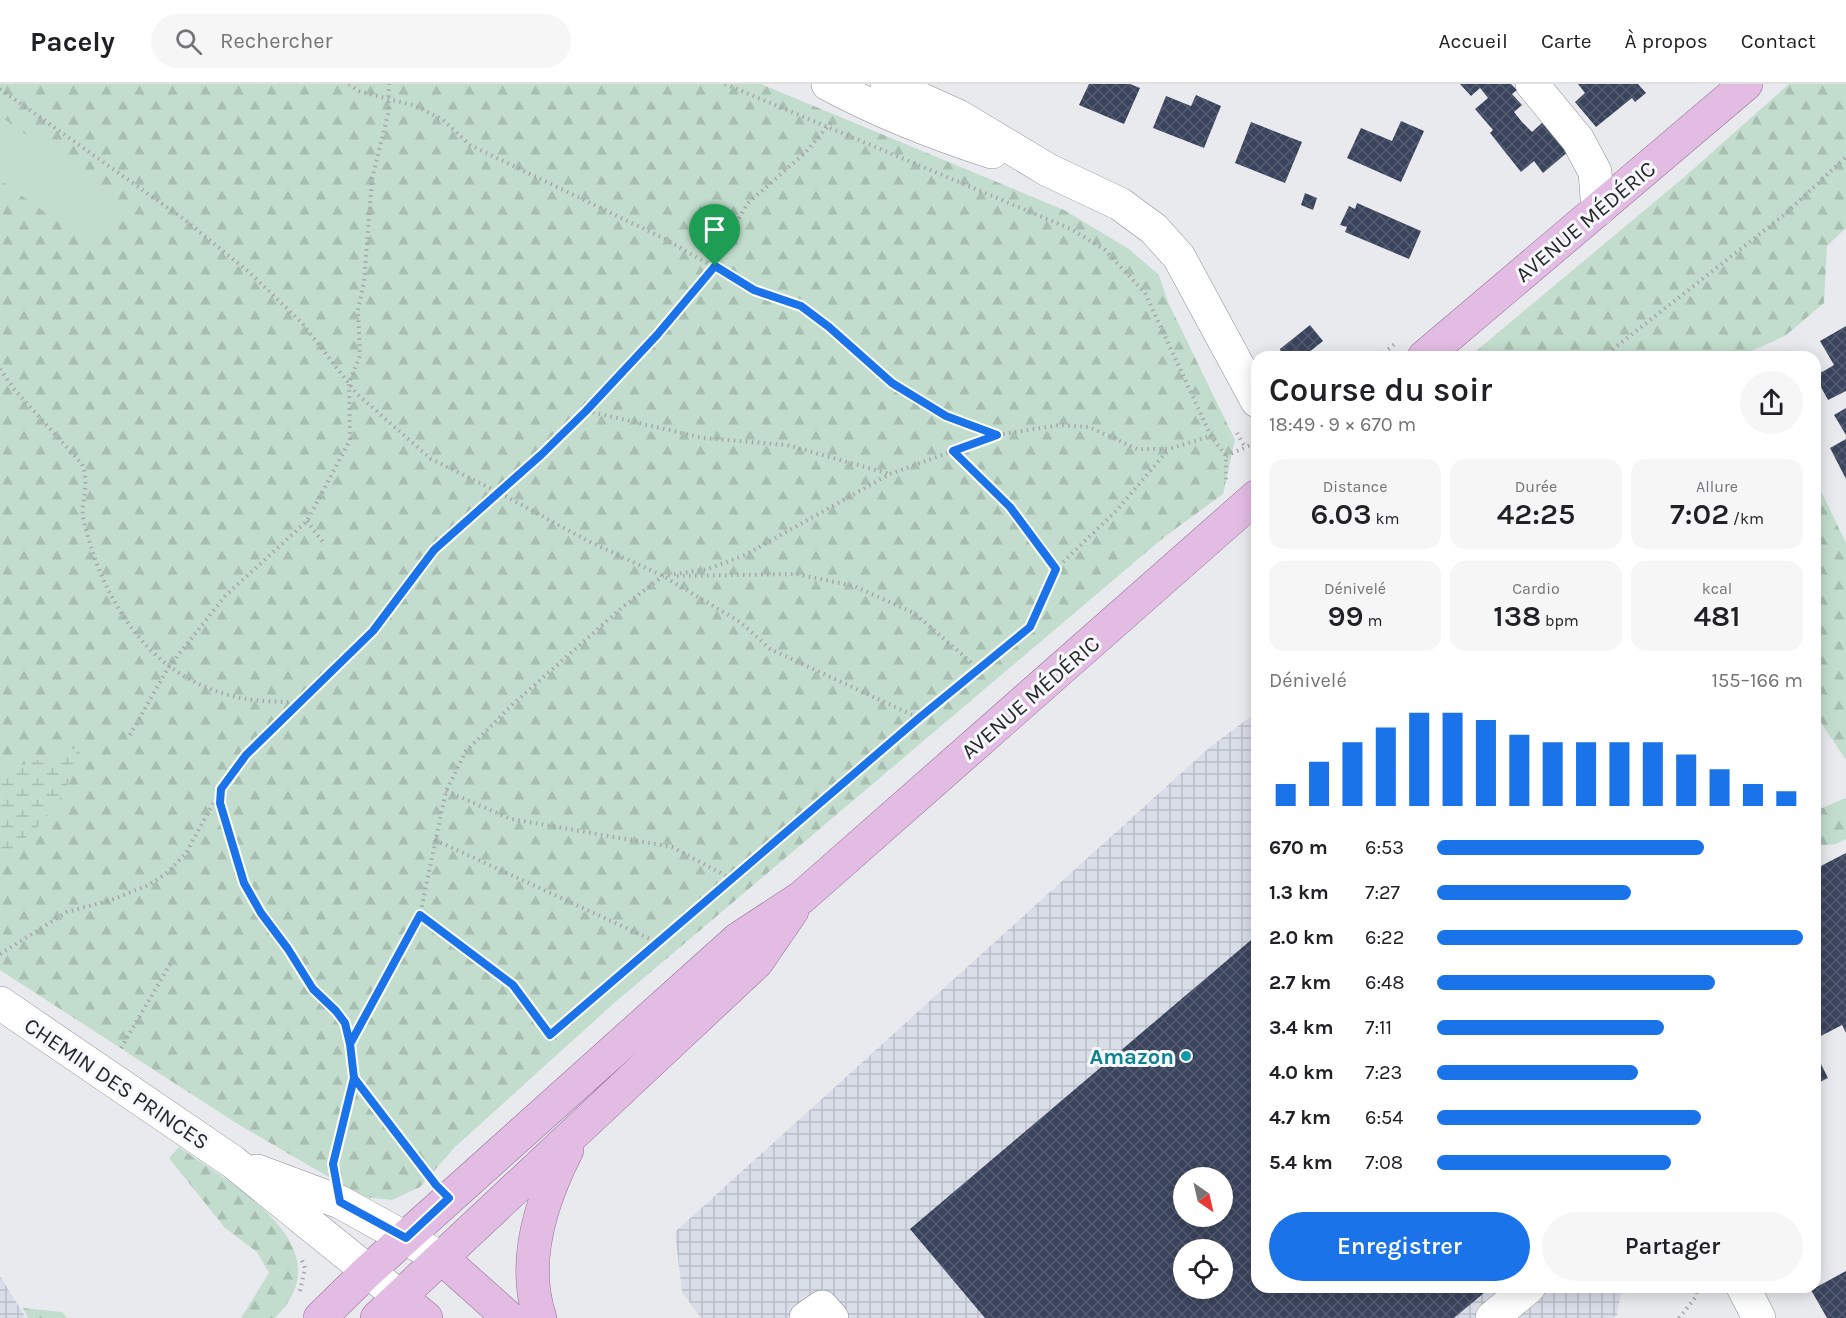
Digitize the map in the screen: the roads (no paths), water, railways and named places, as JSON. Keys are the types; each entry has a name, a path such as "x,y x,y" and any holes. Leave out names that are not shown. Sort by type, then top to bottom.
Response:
{"main road":[{"name":"AVENUE MÉDÉRIC","path":"1431,351 1746,84"},
{"name":"AVENUE MÉDÉRIC","path":"802,897 1251,501"},
{"path":"388,1307 443,1259 758,962 802,897"},
{"path":"309,1310 367,1272 738,939 802,897"},
{"path":"540,1318 535,1303 531,1266 538,1223 550,1182 576,1132"},
{"path":"443,1259 509,1318"},
{"path":"388,1307 426,1318"}],"street":[{"path":"828,84 906,95 948,138 1048,170 1120,204 1154,229 1179,257 1251,390"},
{"path":"1532,84 1578,140 1595,172 1598,210"},
{"name":"CHEMIN DES PRINCES","path":"0,1004 233,1162 367,1272 388,1307"},
{"name":"CHEMIN DES PRINCES","path":"233,1162 340,1202 443,1259"},
{"path":"1492,1318 1522,1293"},
{"path":"807,1318 822,1307 832,1318"}],"place":[{"name":"Amazon","path":"1186,1056"}]}
